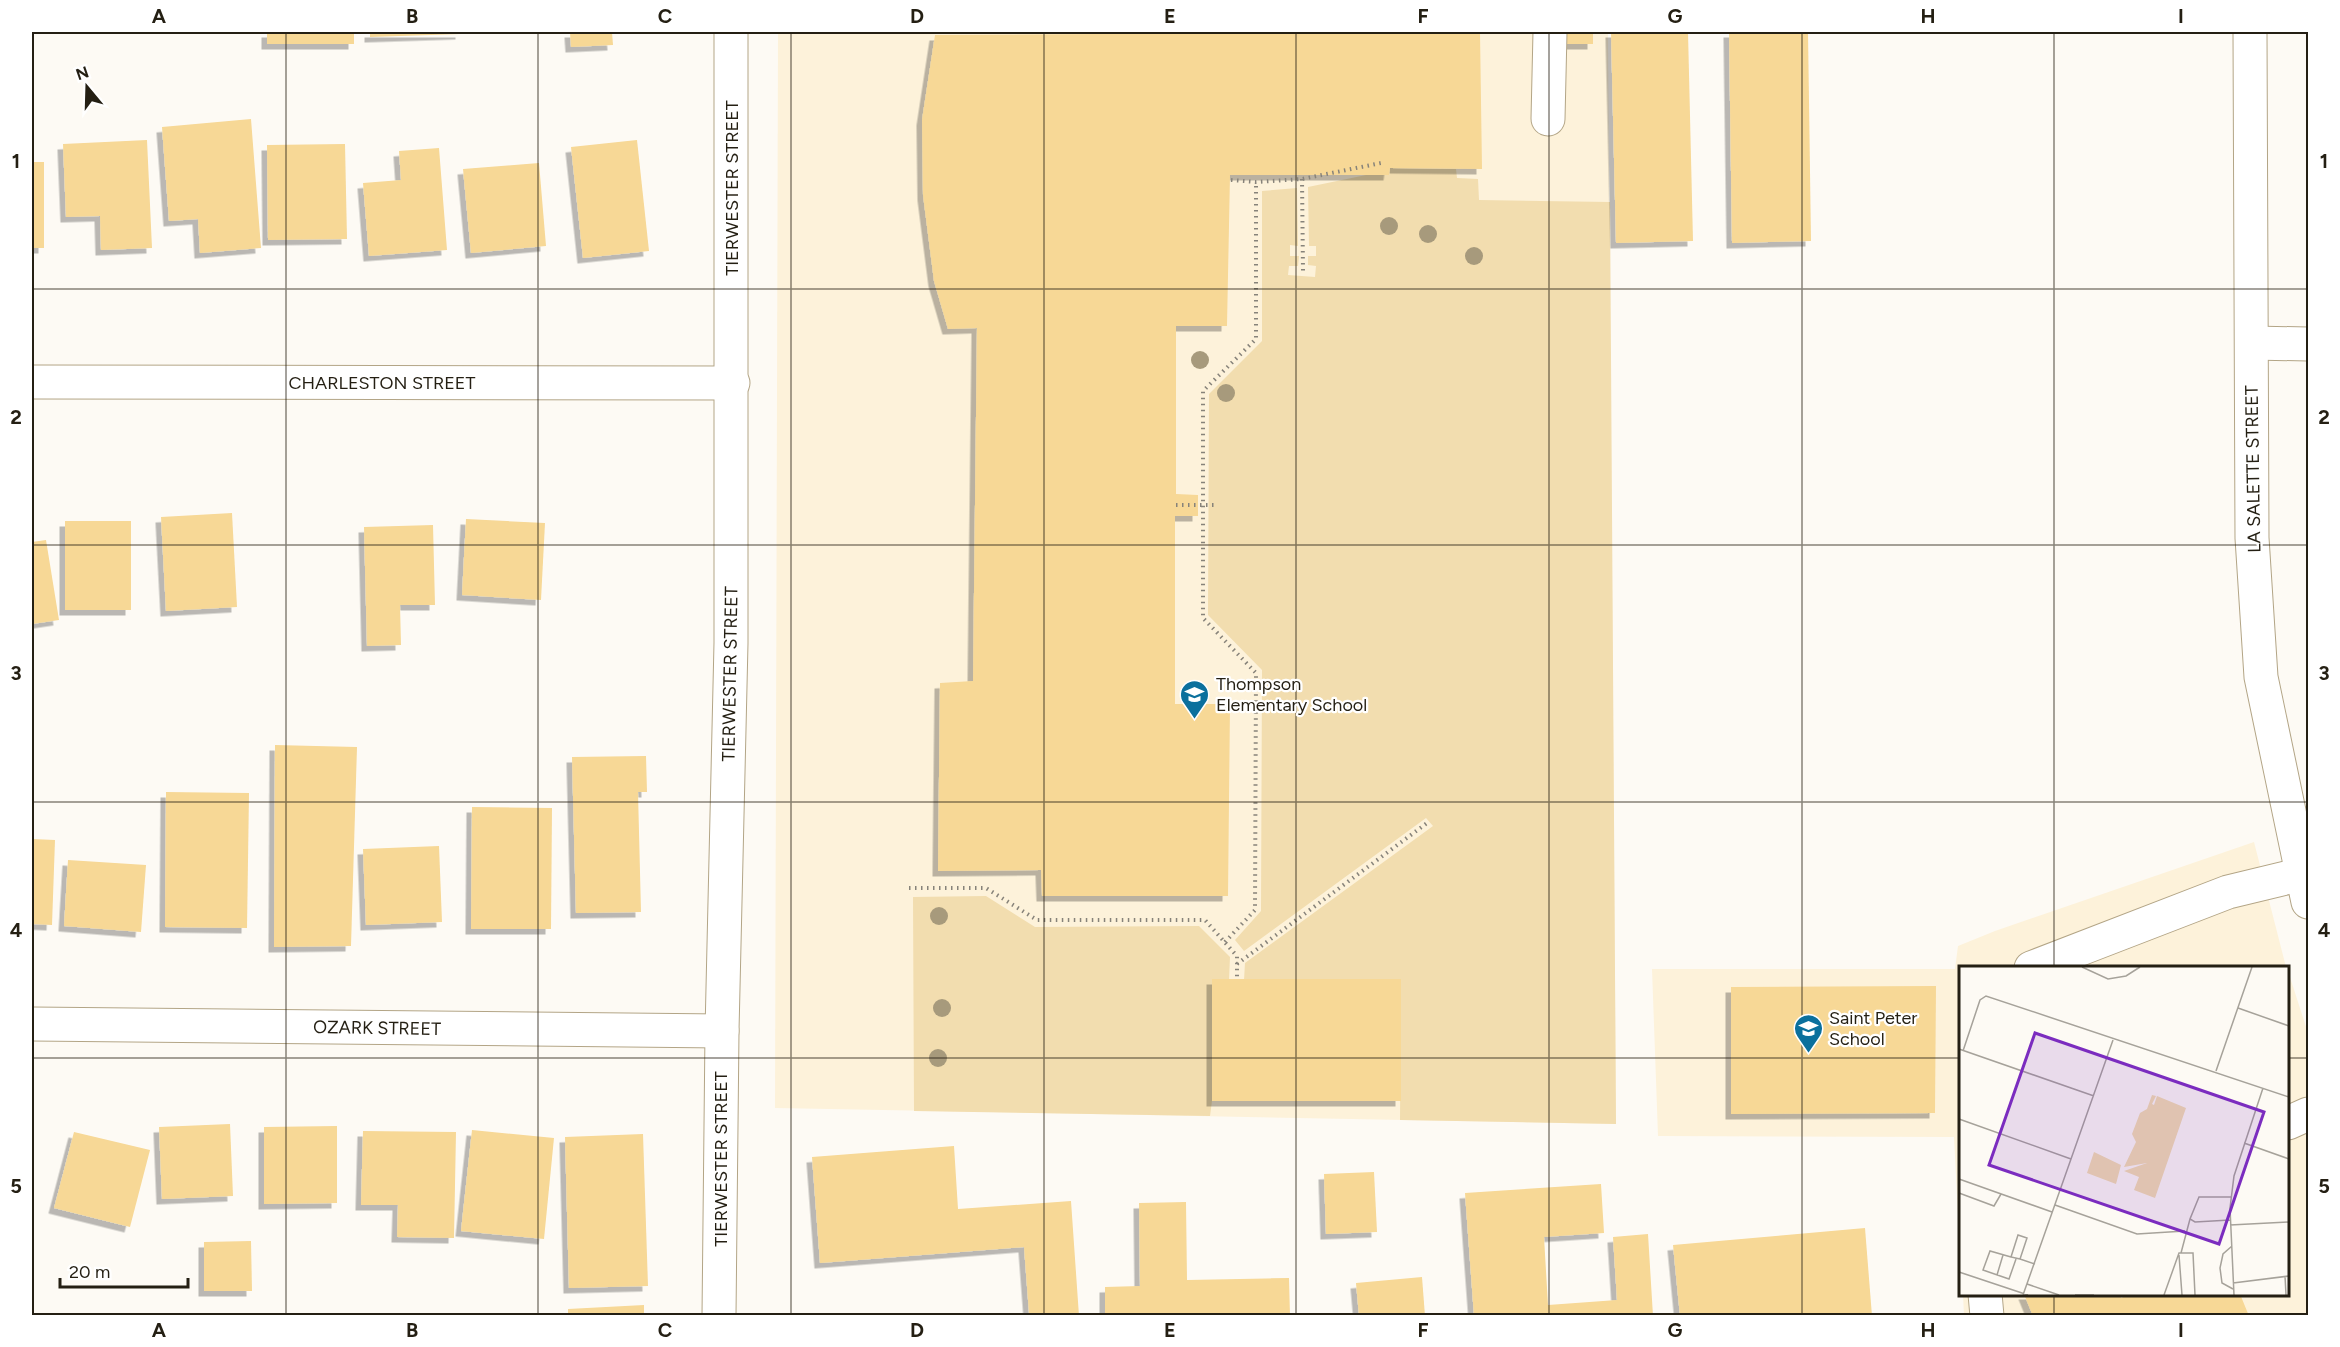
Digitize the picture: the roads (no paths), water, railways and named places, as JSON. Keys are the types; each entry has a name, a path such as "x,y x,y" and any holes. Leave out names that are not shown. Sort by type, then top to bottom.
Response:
{"street":[{"name":"TIERWESTER STREET","path":"719,1316 722,1031 731,643 733,383 731,32"},
{"path":"1548,119 1550,32"},
{"name":"LA SALETTE STREET","path":"2250,32 2253,538 2261,676 2305,888"},
{"path":"2252,343 2308,344"},
{"name":"CHARLESTON STREET","path":"32,382 733,383"},
{"path":"2036,966 2228,892 2305,888"},
{"name":"OZARK STREET","path":"32,1024 722,1031"},
{"path":"2289,1124 2308,1114"},
{"path":"1985,1296 1987,1316"}],"place":[{"name":"Thompson Elementary School","path":"1195,720"},
{"name":"Saint Peter School","path":"1808,1054"}]}
